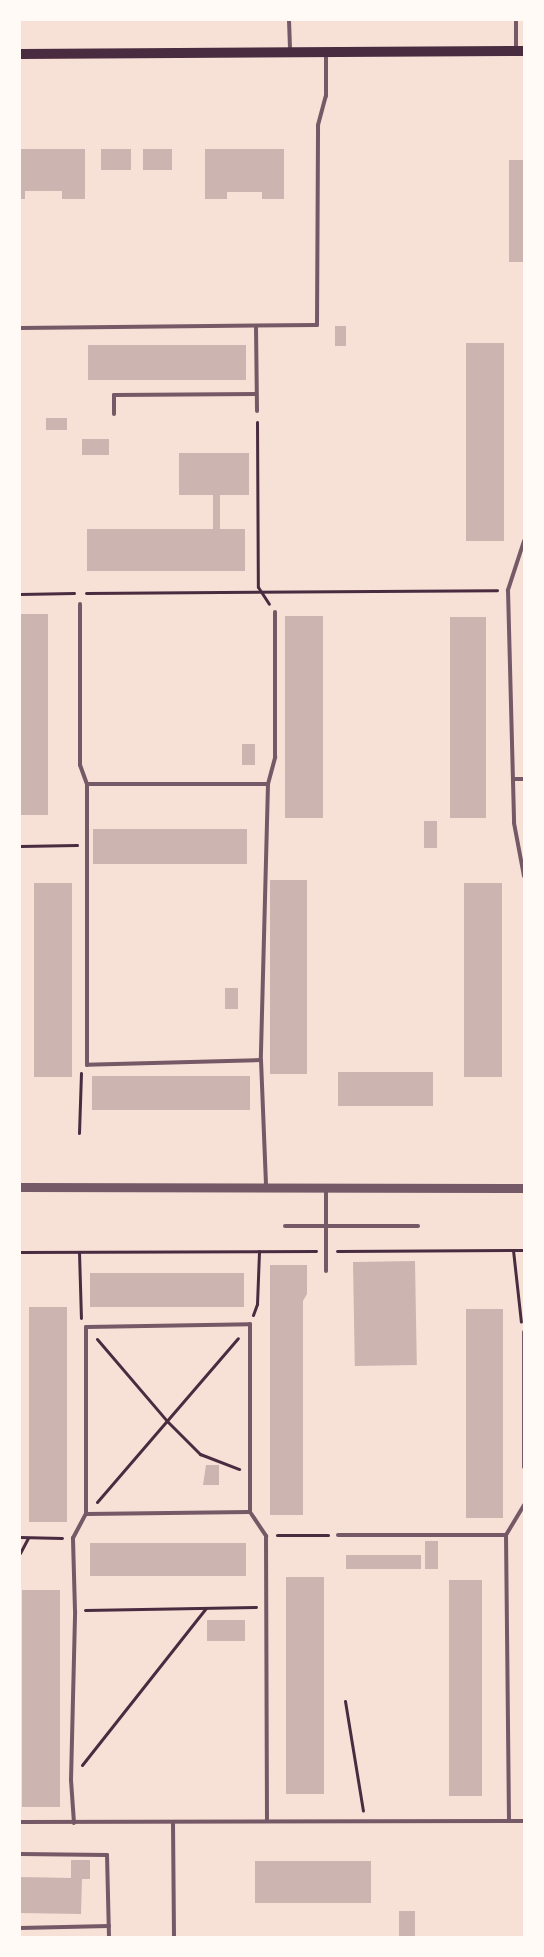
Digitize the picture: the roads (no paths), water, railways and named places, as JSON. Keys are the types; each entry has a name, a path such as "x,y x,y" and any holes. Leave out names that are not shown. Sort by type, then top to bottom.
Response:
{"main road":[{"path":"20,54 520,51"}],"street":[{"path":"20,1187 524,1188"}],"lane":[{"path":"289,20 290,52"},
{"path":"516,20 520,51"},
{"path":"20,328 317,326 318,125 326,96 326,52"},
{"path":"256,327 257,411"},
{"path":"114,414 114,395 256,394"},
{"path":"524,541 508,590 514,823 524,876"},
{"path":"80,604 80,765 87,784 87,1065 260,1060"},
{"path":"266,1187 260,1060 268,784 276,757 276,612"},
{"path":"514,779 524,779"},
{"path":"87,784 268,784"},
{"path":"326,1188 326,1271"},
{"path":"285,1226 418,1226"},
{"path":"74,1823 71,1780 75,1611 73,1538 86,1514 86,1327 250,1324 250,1512 266,1536 264,1607 267,1821"},
{"path":"524,1332 524,1467"},
{"path":"509,1821 506,1535 524,1506"},
{"path":"86,1514 250,1512"},
{"path":"338,1535 506,1535"},
{"path":"20,1822 524,1821"},
{"path":"173,1822 174,1937"},
{"path":"20,1854 107,1855 109,1937"},
{"path":"20,1928 109,1926"}]}
